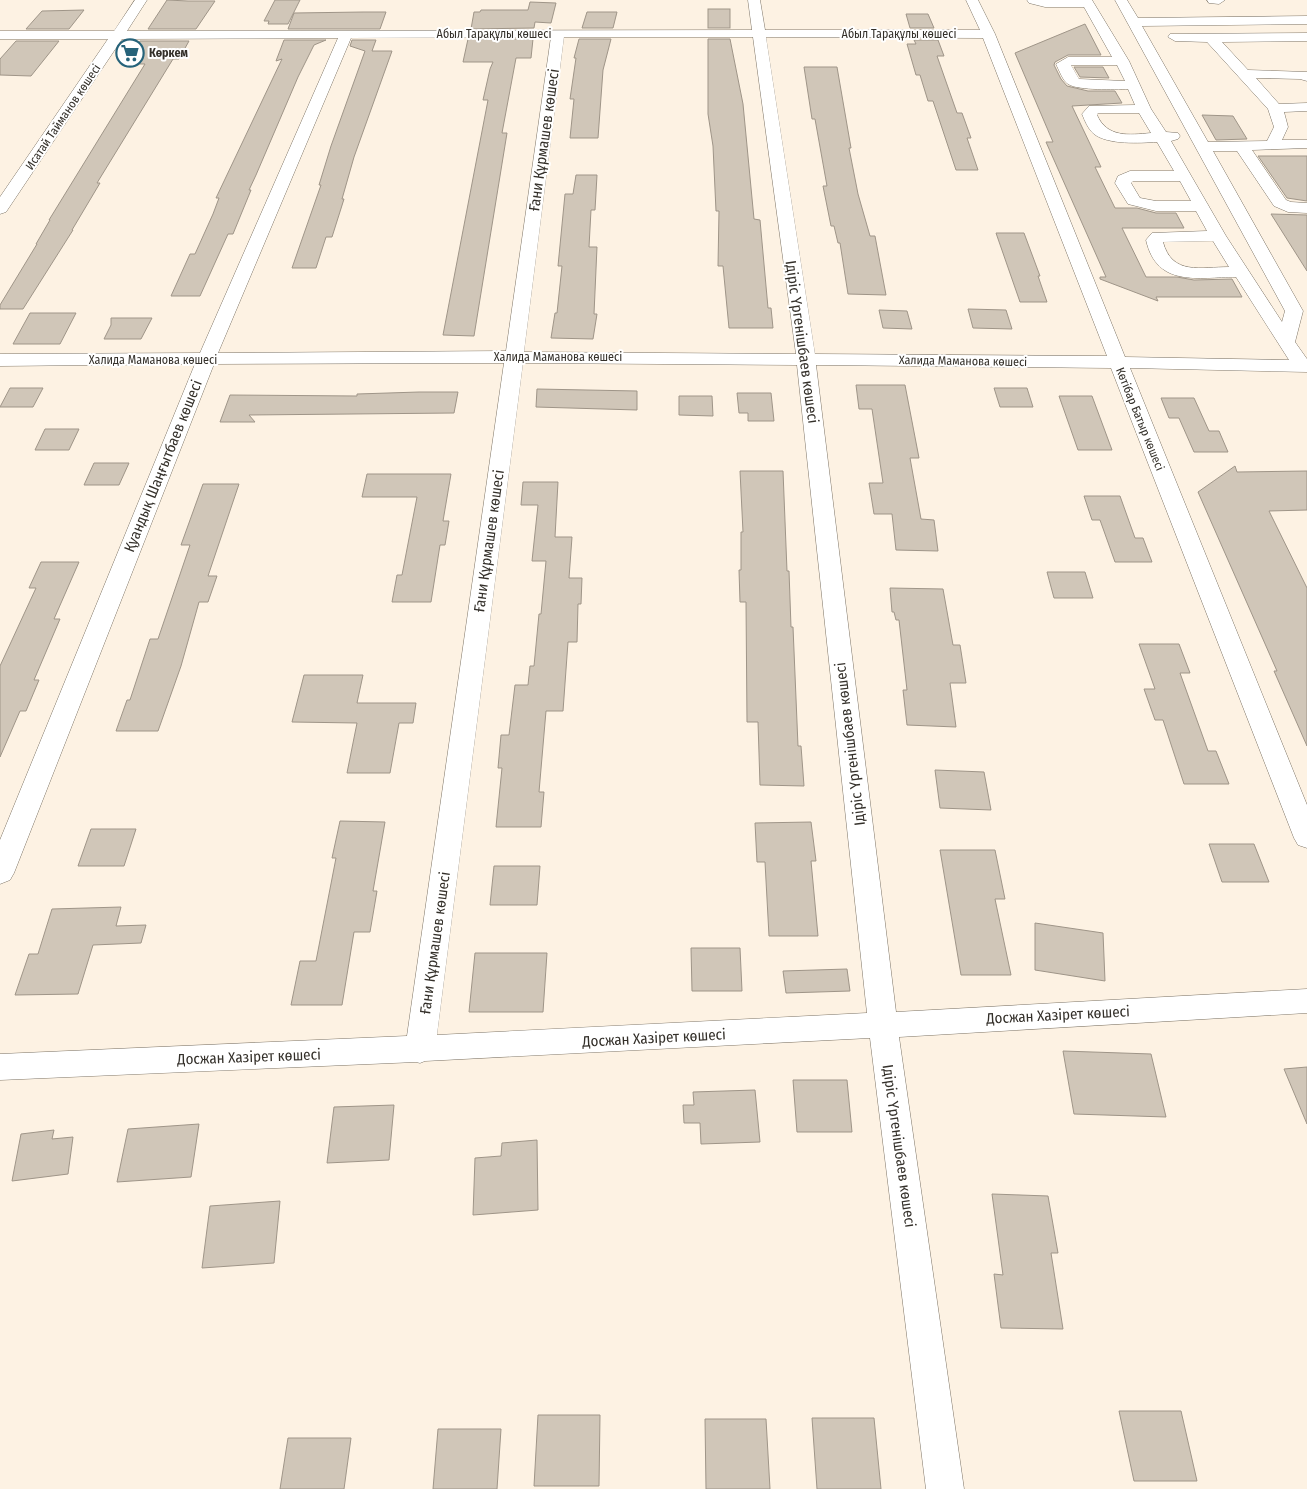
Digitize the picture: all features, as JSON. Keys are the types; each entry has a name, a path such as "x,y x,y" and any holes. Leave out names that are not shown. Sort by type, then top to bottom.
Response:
{"street":[{"name":"Исатай Тайманов көшесі","path":"0,209 141,0"},
{"name":"Ідіріс Үргенішбаев көшесі","path":"754,0 806,359 883,1026 945,1489"},
{"name":"Көтібар Батыр көшесі","path":"972,0 988,34 1307,838"},
{"path":"1033,0 1045,4 1087,2 1122,61 1144,109 1185,176 1218,236 1286,343 1305,366"},
{"path":"1122,0 1148,32 1200,141 1294,311 1286,343"},
{"path":"1214,0 1219,0"},
{"path":"1162,7 1171,21"},
{"path":"1148,32 1171,21 1307,20"},
{"path":"1148,32 1211,38 1307,37"},
{"name":"Ғани Құрмашев көшесі","path":"420,1050 558,33"},
{"name":"Абыл Тарақұлы көшесі","path":"0,35 988,34"},
{"name":"Қуандық Шаңғытбаев көшесі","path":"0,873 206,360 346,35"},
{"path":"1211,38 1275,108 1281,127 1272,145"},
{"path":"1222,50 1307,50"},
{"path":"1122,61 1068,61 1063,64 1072,81 1077,83 1133,85"},
{"path":"1243,74 1307,76"},
{"path":"1275,108 1307,107"},
{"path":"1144,109 1094,109 1089,114 1096,129 1102,133 1123,137 1161,137 1242,146 1307,144"},
{"path":"1242,146 1280,203 1288,207 1307,208"},
{"path":"1185,176 1130,176 1124,179 1123,183 1134,201 1156,206 1201,206"},
{"path":"1218,236 1158,237 1154,240 1156,251 1166,266 1179,272 1241,272"},
{"name":"Халида Маманова көшесі","path":"0,360 514,357 1117,362 1305,366"},
{"name":"Досжан Хазірет көшесі","path":"0,1068 420,1050 883,1026 1307,1000"}],"building":[{"path":"167,0 215,1 196,29 148,29"},
{"path":"275,0 300,0 288,24 268,24 269,21 264,21"},
{"path":"530,2 556,3 551,23 535,22 534,28 471,29 474,12 480,12 481,10 528,10"},
{"path":"708,9 730,9 730,28 708,28"},
{"path":"84,10 69,29 26,29 42,11"},
{"path":"386,12 380,29 288,29 294,13"},
{"path":"587,12 617,12 613,28 582,28"},
{"path":"906,14 928,14 934,28 910,28"},
{"path":"1085,24 1101,55 1068,55 1055,62 1054,65 1067,86 1088,91 1115,91 1122,103 1072,106 1101,167 1095,167 1115,208 1137,208 1156,213 1176,213 1184,228 1122,228 1146,277 1177,277 1194,280 1232,279 1242,297 1156,297 1158,301 1100,279 1100,277 1106,277 1046,142 1053,142 1015,53"},
{"path":"468,39 533,39 531,58 516,58 502,133 507,133 474,336 443,335 488,100 483,100 493,62 463,62"},
{"path":"579,39 611,39 603,70 598,138 570,138 574,99 570,99 576,58 574,58"},
{"path":"708,39 730,39 743,104 754,219 760,220 768,308 771,308 773,328 729,328 723,266 718,266 719,211 716,211 713,146 708,114"},
{"path":"284,40 326,40 314,45 298,77 249,190 251,190 233,234 228,234 200,296 171,296 190,254 195,254 219,198 216,198 282,59 276,61"},
{"path":"352,40 376,40 372,51 392,51 354,157 332,237 326,237 316,268 292,268 321,185 319,185 331,146 365,51 350,46"},
{"path":"914,40 938,40 944,56 937,56 957,113 962,113 971,138 967,138 978,170 956,170 933,101 928,101 920,75 916,75 907,44 916,44"},
{"path":"16,41 59,41 31,76 0,75 0,59"},
{"path":"140,41 189,41 179,59 173,59 97,183 100,183 73,230 23,309 0,309 0,305 37,244 49,220 145,64 124,64"},
{"path":"804,67 837,67 858,194 870,236 875,236 886,295 848,294 840,243 838,243 834,226 831,226 823,186 827,186 815,119 812,119"},
{"path":"1074,67 1103,67 1109,78 1080,77"},
{"path":"1202,115 1233,116 1247,139 1216,140"},
{"path":"1258,156 1307,156 1307,201 1287,198"},
{"path":"576,175 597,175 595,210 591,210 589,247 597,247 594,314 597,314 593,339 551,338 555,313 557,313 562,266 558,266 565,194 573,194"},
{"path":"1271,214 1307,215 1307,271"},
{"path":"996,233 1024,233 1040,276 1038,276 1047,302 1020,302"},
{"path":"968,309 1006,310 1012,329 973,328"},
{"path":"879,310 907,311 912,329 883,328"},
{"path":"30,313 76,313 60,344 13,344"},
{"path":"111,318 152,318 141,339 104,339 111,325"},
{"path":"856,385 905,385 919,458 910,458 921,519 934,520 938,551 896,550 892,514 874,514 869,483 883,483 872,409 859,409"},
{"path":"10,388 43,388 33,407 0,407"},
{"path":"994,388 1027,388 1033,407 1000,407"},
{"path":"537,389 637,391 637,410 536,407"},
{"path":"458,392 454,413 249,415 255,422 220,422 230,395 357,396 357,394"},
{"path":"737,393 771,393 774,421 748,421 748,413 739,413"},
{"path":"679,396 712,396 713,416 679,415"},
{"path":"1059,396 1092,396 1112,450 1078,450"},
{"path":"1161,398 1194,398 1209,431 1219,431 1228,452 1194,452 1179,418 1169,418"},
{"path":"45,429 79,429 69,450 35,450"},
{"path":"94,463 129,463 119,485 84,485"},
{"path":"1235,466 1237,472 1307,471 1307,510 1269,511 1307,588 1307,746 1274,671 1277,671 1198,492"},
{"path":"740,471 783,471 798,746 801,746 804,786 760,785 758,722 747,722 746,602 740,602 739,570 741,570 741,532 743,532"},
{"path":"367,474 451,474 443,521 449,521 445,545 440,545 431,602 392,602 397,575 402,575 417,497 362,497"},
{"path":"523,482 558,482 555,537 572,537 569,578 582,578 581,604 578,604 577,642 568,642 563,711 546,711 539,792 544,792 541,827 496,827 502,768 498,768 501,735 509,735 515,685 528,685 530,666 534,666 546,561 532,561 538,505 521,505"},
{"path":"203,484 239,484 208,576 217,576 208,602 199,602 181,666 158,731 116,731 127,700 130,700 150,639 158,639 190,545 181,545"},
{"path":"1084,496 1120,496 1135,538 1143,538 1152,562 1115,562 1100,520 1092,520"},
{"path":"41,562 79,562 54,619 60,619 34,680 39,680 26,711 20,711 0,757 0,666 36,588 29,588"},
{"path":"1047,572 1085,572 1093,598 1054,598"},
{"path":"890,588 943,589 953,645 960,645 966,683 950,683 956,727 907,725 903,690 907,690 899,620 896,620 894,612 892,612"},
{"path":"1139,644 1179,644 1190,673 1180,673 1208,751 1216,751 1229,784 1184,784 1163,720 1155,720 1144,689 1155,689"},
{"path":"304,675 363,675 357,703 416,703 413,723 399,723 390,773 347,773 357,723 292,722"},
{"path":"935,770 984,772 991,810 940,808"},
{"path":"340,821 385,822 373,891 377,891 370,932 354,932 342,1005 291,1005 300,961 316,961 336,858 332,858"},
{"path":"811,822 816,861 811,861 818,936 769,936 765,862 757,862 755,823"},
{"path":"91,829 136,829 124,866 78,866"},
{"path":"1209,844 1254,844 1269,882 1222,882"},
{"path":"940,850 995,850 1005,899 995,899 1011,975 961,975"},
{"path":"494,866 540,866 537,905 490,905"},
{"path":"121,907 116,926 146,925 141,943 93,945 78,994 15,995 29,954 38,954 52,909"},
{"path":"1035,923 1103,933 1105,981 1035,970"},
{"path":"691,948 740,948 742,991 692,991"},
{"path":"475,953 547,953 543,1012 469,1012"},
{"path":"847,969 850,991 786,993 783,971"},
{"path":"1063,1051 1151,1054 1166,1117 1074,1114"},
{"path":"1307,1067 1307,1124 1284,1069"},
{"path":"793,1080 847,1080 852,1132 797,1132"},
{"path":"755,1090 760,1142 701,1144 700,1123 684,1123 683,1105 694,1105 693,1092"},
{"path":"394,1105 389,1160 327,1163 334,1107"},
{"path":"199,1124 191,1177 117,1182 128,1129"},
{"path":"54,1130 52,1139 73,1137 68,1174 12,1181 21,1134"},
{"path":"537,1140 538,1210 473,1215 475,1158 501,1156 502,1143"},
{"path":"992,1194 1048,1196 1058,1253 1051,1253 1063,1329 1001,1328 994,1274 1003,1275"},
{"path":"280,1201 274,1263 202,1268 210,1206"},
{"path":"1119,1411 1181,1411 1197,1481 1134,1481"},
{"path":"538,1415 600,1415 599,1486 534,1486"},
{"path":"812,1418 874,1418 881,1489 817,1489"},
{"path":"705,1419 766,1419 770,1489 706,1489"},
{"path":"438,1429 501,1429 497,1489 433,1489"},
{"path":"288,1438 351,1438 344,1489 280,1489"}],"place":[{"name":"Көркем","path":"130,53"}]}
